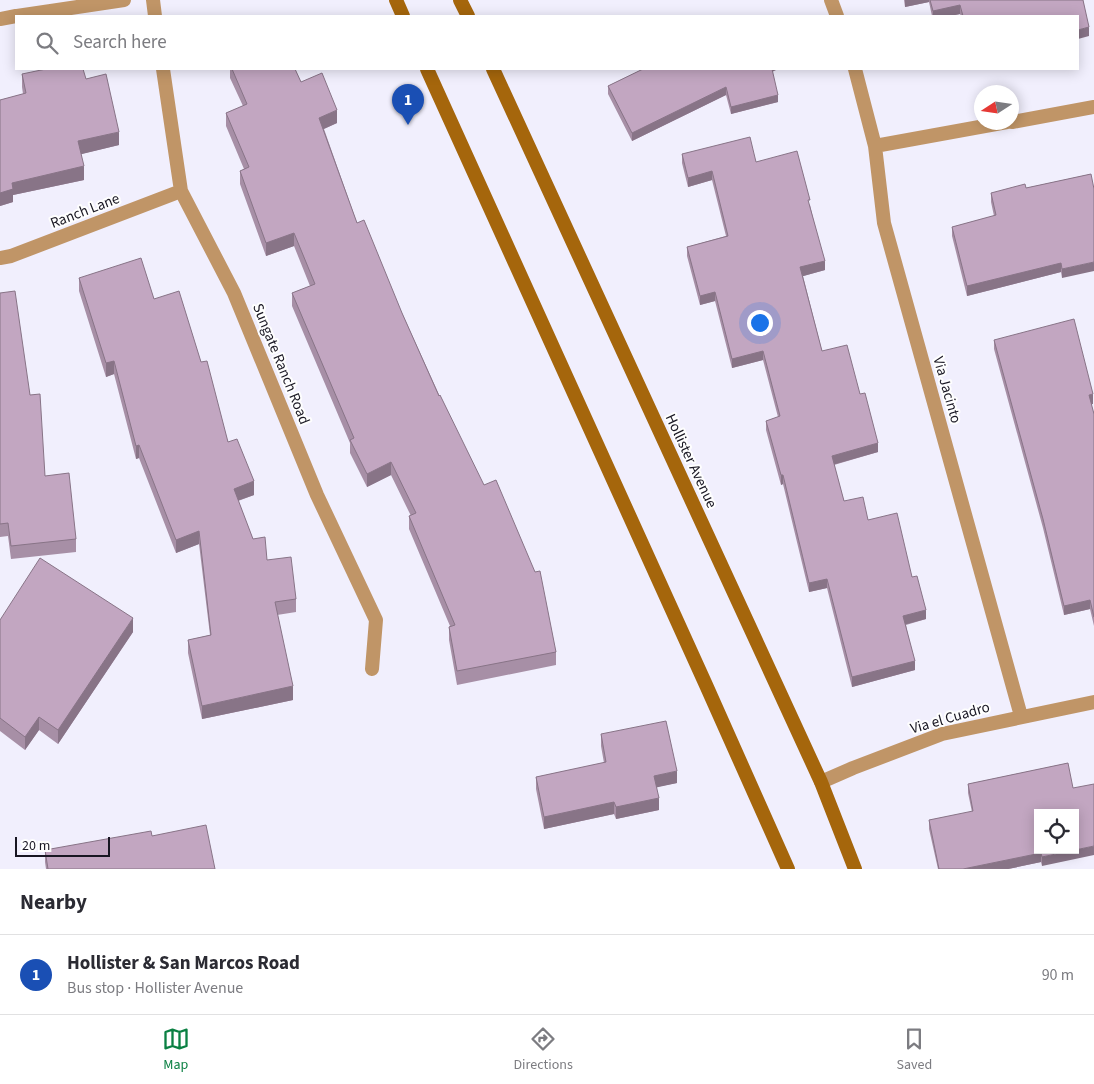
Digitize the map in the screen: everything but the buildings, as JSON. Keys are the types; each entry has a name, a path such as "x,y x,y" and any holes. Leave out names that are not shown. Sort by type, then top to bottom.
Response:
{"main road":[{"path":"396,0 403,15"},
{"path":"460,0 468,15"},
{"path":"427,70 788,869"},
{"name":"Hollister Avenue","path":"493,70 821,782 855,869"}],"street":[{"path":"24,15 124,0"},
{"path":"153,0 155,15"},
{"path":"831,0 837,15"},
{"path":"0,19 15,16"},
{"name":"Sungate Ranch Road","path":"163,70 181,191 234,292 317,495 376,620 372,669"},
{"name":"Via Jacinto","path":"855,70 875,146 884,223 1021,716"},
{"path":"1019,121 1094,107"},
{"path":"875,146 974,128"},
{"name":"Ranch Lane","path":"0,258 12,256 181,191"},
{"name":"Via el Cuadro","path":"821,782 942,734 1094,702"}],"place":[{"name":"Hollister & San Marcos Road","path":"408,125"}]}
